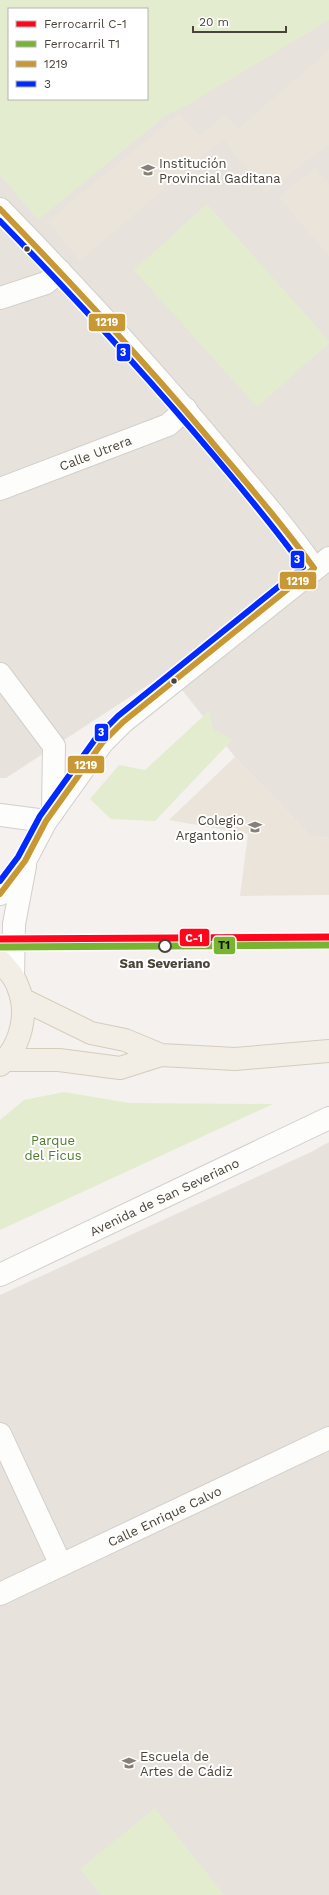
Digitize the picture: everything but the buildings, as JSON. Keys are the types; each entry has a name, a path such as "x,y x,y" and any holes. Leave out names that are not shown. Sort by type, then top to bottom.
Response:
{"main road":[{"path":"2,1063 18,1039 23,1020 22,999 18,987 6,968"},
{"path":"22,999 91,1033 125,1040 161,1055 235,1059 329,1050"},
{"path":"2,1063 59,1060 120,1068 161,1055"}],"street":[{"path":"0,209 60,271 186,409 297,544 322,563 123,722 102,743 49,817 25,861 0,894"},
{"path":"0,298 46,283 60,271"},
{"name":"Calle Utrera","path":"0,489 168,425 186,409"},
{"path":"0,674 54,746 49,817"},
{"path":"0,815 49,817"},
{"path":"6,968 25,861"},
{"name":"Avenida de San Severiano","path":"0,1275 329,1118"},
{"path":"0,1434 61,1565"},
{"name":"Calle Enrique Calvo","path":"0,1594 329,1438"}],"shaded area":[{"path":"0,0 329,0 329,838 310,836 235,757 168,672 6,778 0,778"},
{"name":"Institución Provincial Gaditana","path":"329,50 329,147 327,145 266,193 224,140 213,147 80,261 48,221 179,114 200,136 225,115 237,130"},
{"name":"Institución Provincial Gaditana","path":"315,168 329,184 329,256 279,197"},
{"name":"Colegio Argantonio","path":"235,757 310,836 329,838 329,895 240,896 248,834 169,820"},
{"path":"329,1142 329,1895 0,1895 0,1295 311,1152"}],"green space":[{"path":"0,0 329,0 329,20 189,104 165,116 38,220 0,175"},
{"path":"207,204 329,341 329,343 257,407 134,270"},
{"path":"209,711 213,729 232,740 155,821 111,819 90,799 119,765 145,770"},
{"name":"Parque del Ficus","path":"64,1092 129,1103 273,1104 0,1230 0,1120 24,1100"},
{"path":"155,1808 224,1895 101,1895 80,1869"}],"rail line":[{"name":"C-1","path":"0,939 329,937"},
{"name":"T1","path":"0,947 329,945"}],"transit line":[{"name":"1219","path":"0,209 168,390 269,509 314,568 123,722 102,743 46,821 25,861 0,894"},
{"name":"3","path":"0,221 83,308 164,397 250,498 303,567 118,716 96,738 40,816 18,857 0,881"}],"place":[{"name":"Institución Provincial Gaditana","path":"148,170"},
{"name":"Colegio Argantonio","path":"255,827"},
{"name":"San Severiano","path":"165,946"},
{"name":"Escuela de Artes de Cádiz","path":"129,1763"}]}
